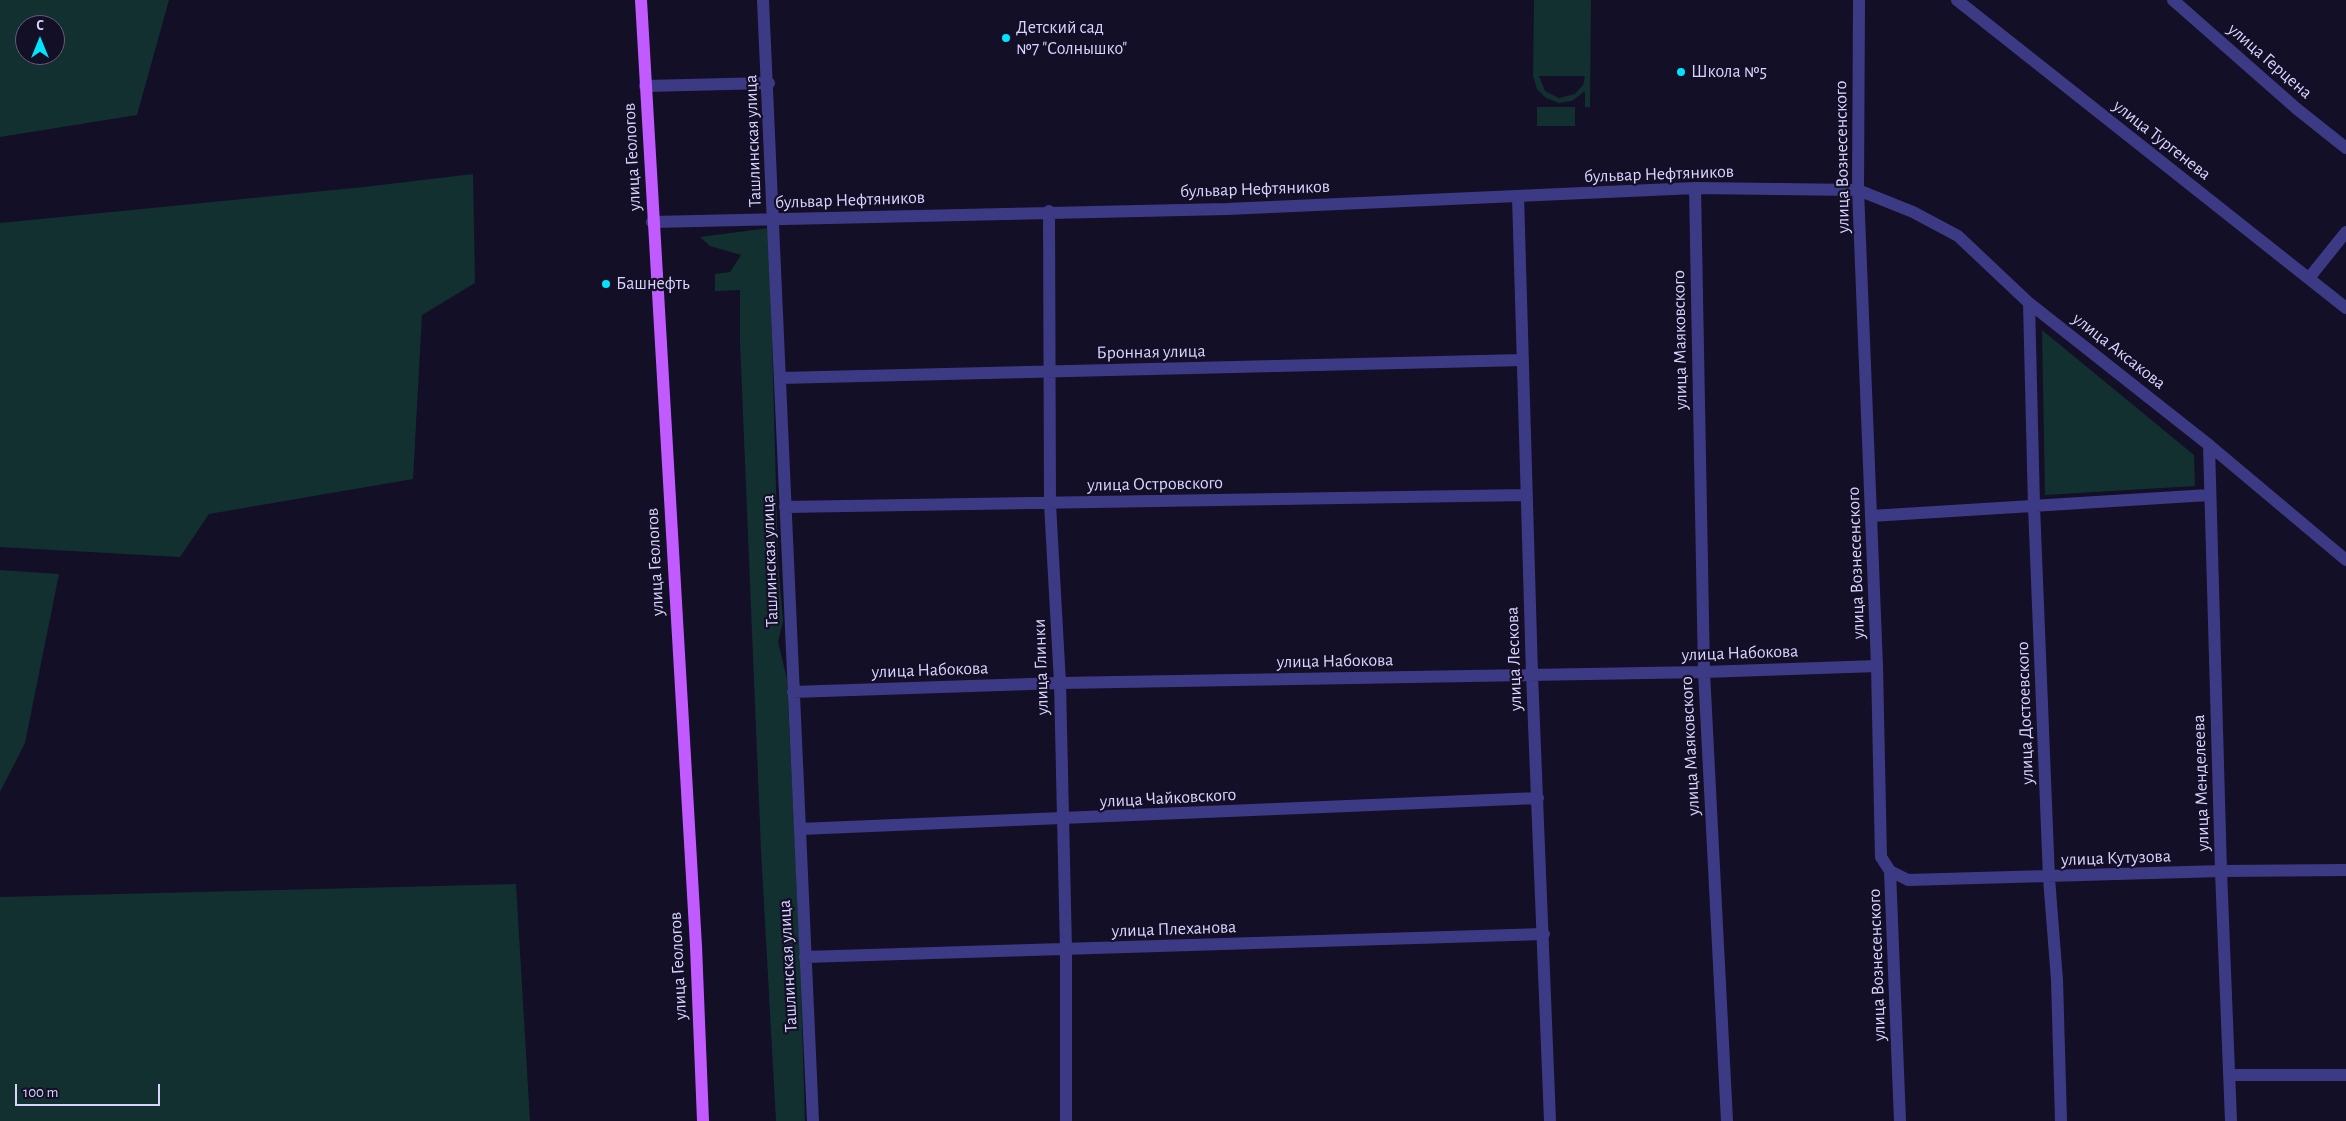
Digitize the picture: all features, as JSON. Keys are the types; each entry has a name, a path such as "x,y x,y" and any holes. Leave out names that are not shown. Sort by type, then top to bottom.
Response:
{"main road":[{"name":"улица Геологов","path":"641,0 652,222 696,946 703,1121"}],"street":[{"name":"Ташлинская улица","path":"764,0 813,1121"},
{"name":"улица Вознесенского","path":"1859,0 1858,190 1877,666 1881,857 1890,871 1900,1121"},
{"name":"улица Тургенева","path":"1957,0 2346,308"},
{"name":"улица Герцена","path":"2173,0 2298,109 2346,148"},
{"path":"645,86 769,83"},
{"name":"бульвар Нефтяников","path":"652,222 1049,211 1227,209 1694,188 1858,190"},
{"name":"улица Маяковского","path":"1694,188 1704,672 1727,1121"},
{"name":"улица Аксакова","path":"1858,190 1913,212 1958,236 2029,303 2209,444 2346,560"},
{"name":"улица Лескова","path":"1518,196 1532,674 1544,934 1550,1121"},
{"name":"улица Глинки","path":"1049,211 1048,372 1050,504 1060,683 1066,950 1066,1121"},
{"path":"2309,278 2346,232"},
{"name":"улица Достоевского","path":"2029,303 2034,506 2049,878 2057,980 2061,1121"},
{"name":"Бронная улица","path":"780,378 1523,360"},
{"name":"улица Менделеева","path":"2209,444 2221,872 2231,1121"},
{"name":"улица Островского","path":"785,507 1526,495"},
{"path":"1871,516 2209,495"},
{"name":"улица Набокова","path":"793,692 1060,683 1704,672 1877,666"},
{"name":"улица Чайковского","path":"800,829 1062,820 1538,798"},
{"name":"улица Кутузова","path":"1890,871 1908,880 2346,870"},
{"name":"улица Плеханова","path":"806,957 1544,934"},
{"path":"2230,1075 2346,1075"}],"green space":[{"path":"0,0 169,0 137,115 0,137"},
{"path":"1534,0 1591,0 1590,107 1585,107 1585,91 1572,101 1559,103 1546,98 1537,89 1533,76","holes":["1539,76 1585,76 1583,85 1575,94 1559,98 1545,91"]},
{"path":"1537,107 1575,107 1575,126 1537,126"},
{"path":"473,174 475,283 422,315 413,479 209,514 180,557 0,547 0,223 364,187"},
{"path":"769,228 778,562 783,621 778,642 787,679 800,953 805,1121 776,1121 761,850 740,342 740,290 715,291 715,274 730,272 741,255 710,246 700,237"},
{"path":"2042,330 2194,455 2195,486 2045,495"},
{"path":"0,570 59,574 25,743 0,792"},
{"path":"516,884 530,1121 0,1121 0,897"}],"place":[{"name":"Детский сад №7 \"Солнышко\"","path":"1006,38"},
{"name":"Школа №5","path":"1681,72"},
{"name":"Башнефть","path":"606,284"}]}
